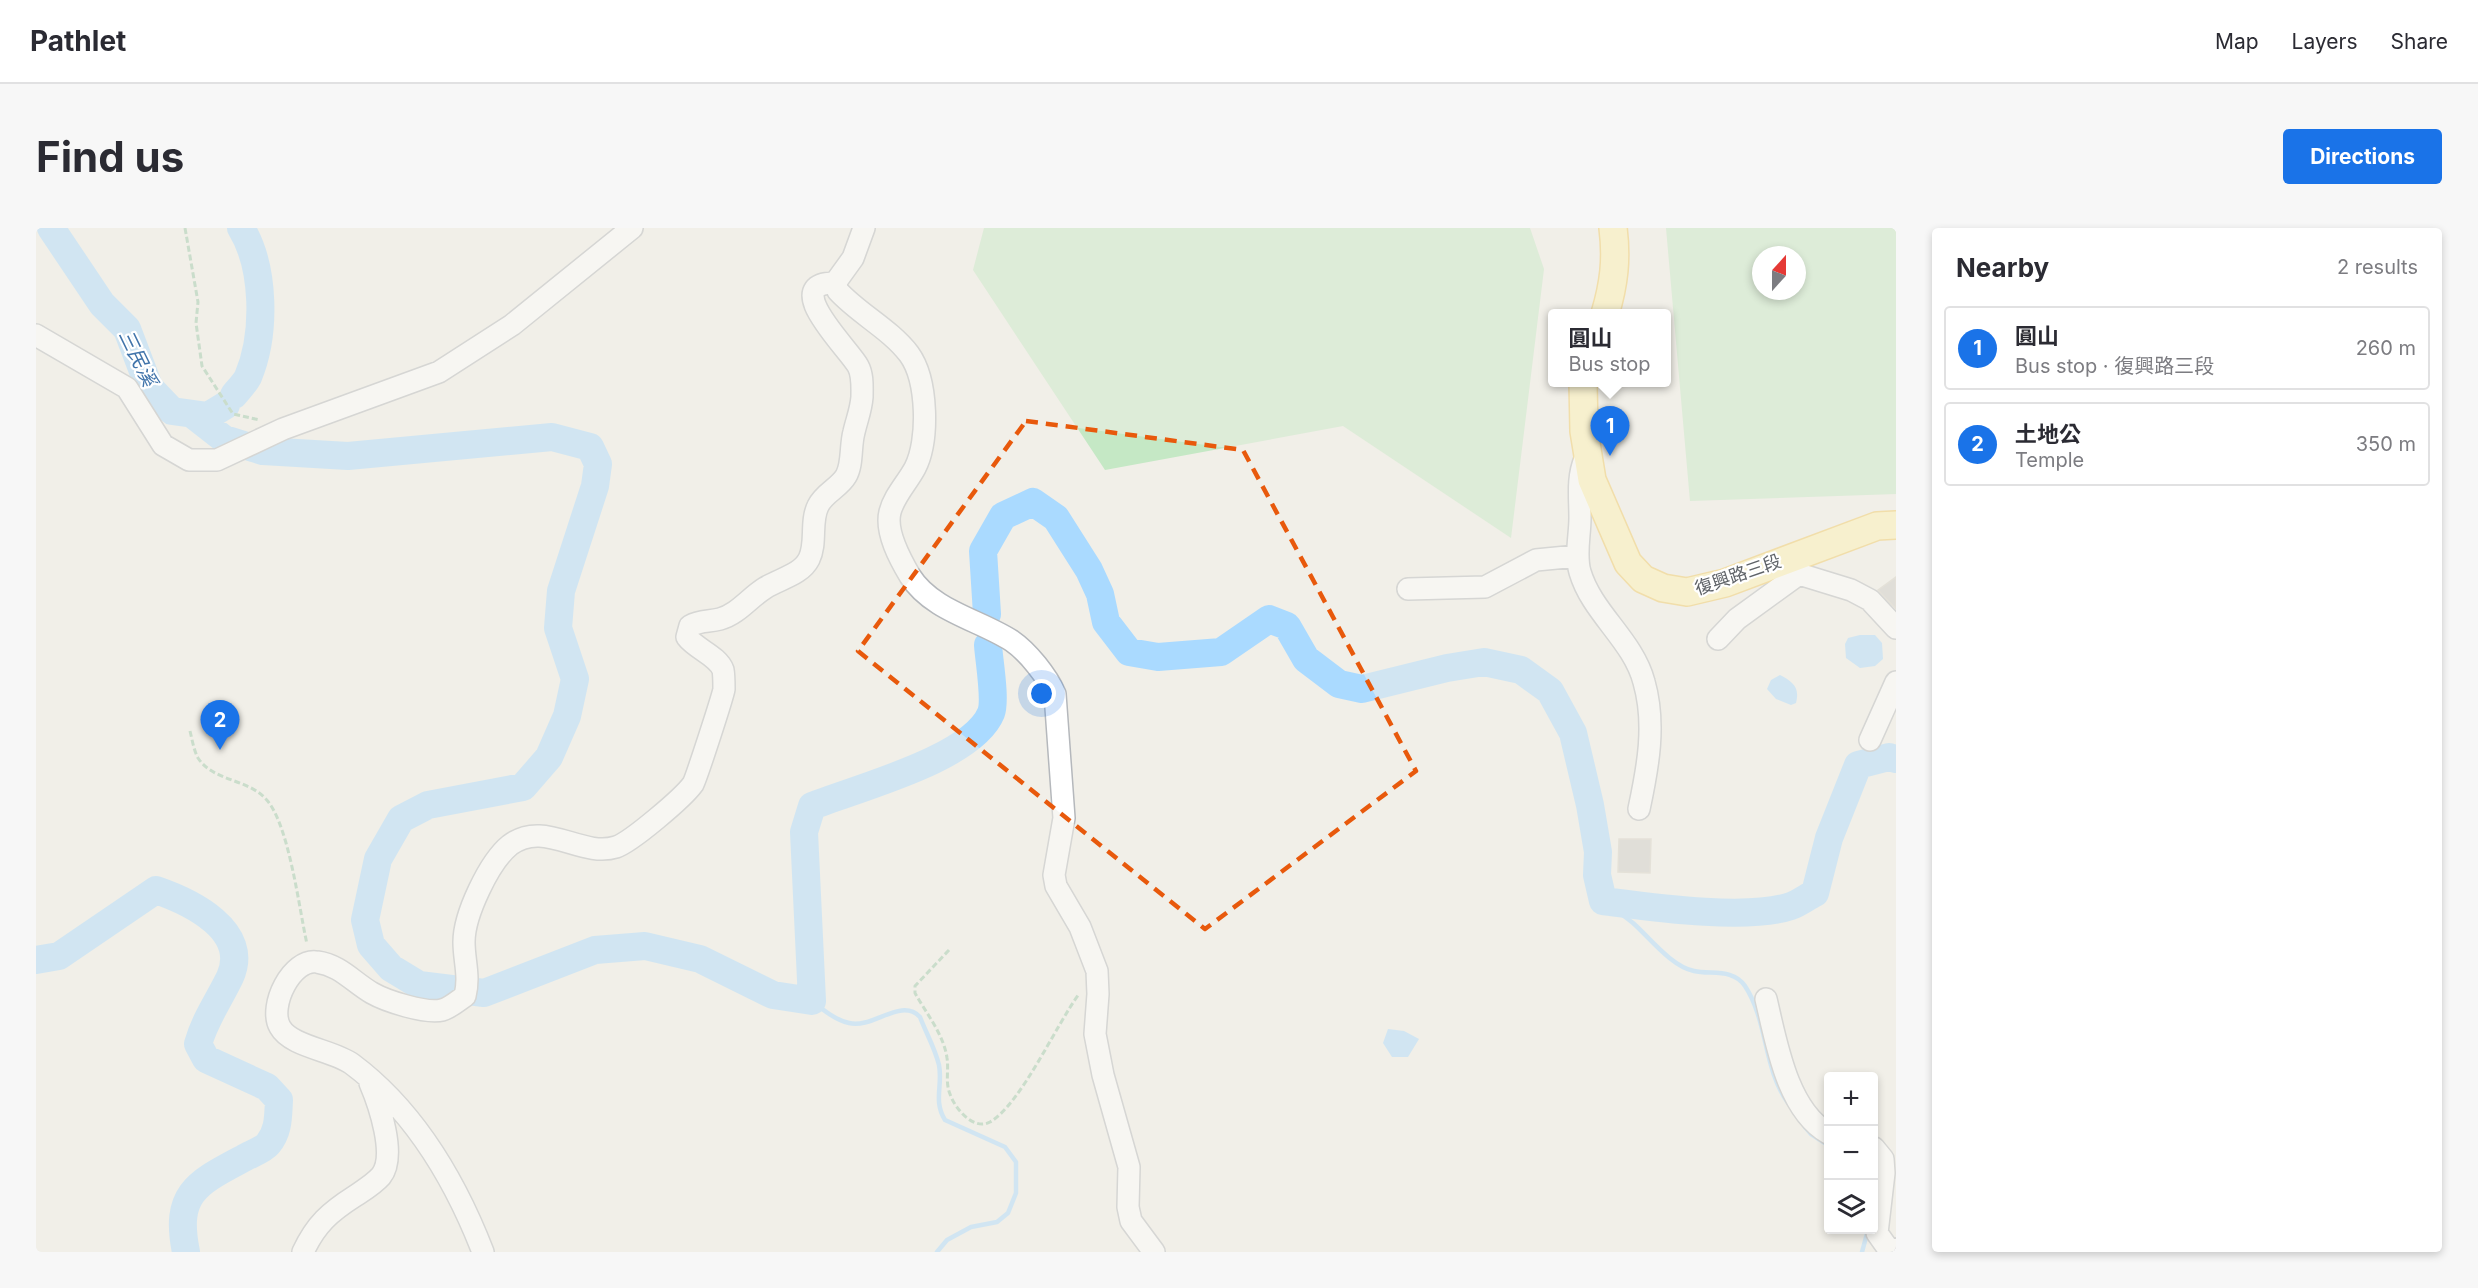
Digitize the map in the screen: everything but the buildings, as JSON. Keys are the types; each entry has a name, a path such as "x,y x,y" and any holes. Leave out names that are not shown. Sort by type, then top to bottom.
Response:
{"main road":[{"path":"1607,309 1614,286 1616,251 1613,228"},
{"name":"復興路三段","path":"1583,387 1587,456 1592,480 1628,562 1643,579 1663,588 1687,592 1792,566 1877,525 1896,525"}],"street":[{"path":"36,335 127,388 163,445 189,460 217,460 231,454 267,427 439,372 512,325 632,228"},
{"path":"835,283 853,258 864,228"},
{"path":"483,1252 450,1180 408,1116 349,1062 291,1038 280,1028 276,1017 278,1005 289,978 297,967 310,961 328,963 373,993 414,1008 442,1010 467,988 465,926 476,896 509,846 523,837 552,836 602,849 617,847 656,818 694,783 724,690 723,670 717,662 687,637 690,626 699,621 720,619 737,611 765,588 804,568 813,545 817,507 845,479 849,469 854,432 861,410 862,383 859,368 843,343 815,310 812,298 816,289 826,283 835,283"},
{"path":"835,283 838,291 848,302 896,340 910,355 917,370 925,430 922,450 890,513 893,542 910,577 925,593 980,626 1015,643 1050,683 1055,694 1064,819 1054,875 1056,886 1080,927 1097,971 1095,1034 1103,1075 1129,1167 1128,1207 1131,1221 1154,1252"},
{"path":"1587,456 1579,474 1580,539 1577,556 1588,593 1635,661 1644,681 1651,745 1639,809"},
{"path":"1408,589 1485,587 1536,560 1577,556"},
{"path":"1718,639 1792,566 1870,600 1896,628"},
{"path":"1870,740 1896,682"},
{"path":"1767,999 1788,1078 1816,1125 1824,1130"},
{"path":"303,1252 313,1231 333,1210 381,1176 387,1166 386,1139 380,1106 368,1077"},
{"path":"1878,1153 1883,1159 1884,1173 1877,1233 1887,1247 1896,1250"}],"path":[{"path":"185,228 198,302 196,323 202,366 233,414 260,420 267,427"},
{"path":"190,731 198,758 218,774 254,788 267,799 281,825 310,961"},
{"path":"949,950 915,986 915,993 943,1041 948,1058 950,1095 969,1120 980,1125 990,1122 1012,1100 1072,1004 1097,971"}],"highlighted area":[{"path":"1026,421 1243,450 1416,771 1205,929 858,651"}],"green space":[{"path":"984,228 1530,228 1544,269 1511,538 1343,426 1105,470 973,270"},
{"path":"1666,228 1896,228 1896,494 1690,501"}],"water":[{"path":"1875,635 1882,643 1883,659 1875,666 1860,668 1846,658 1845,644 1848,638"},
{"path":"1780,675 1789,680 1796,689 1796,703 1791,705 1776,699 1767,689 1771,680"},
{"path":"1388,1029 1404,1031 1419,1039 1408,1057 1392,1057 1383,1043"}],"waterway":[{"name":"三民溪","path":"51,228 102,304 127,329 149,387 172,411 208,416 226,405"},
{"name":"三民溪","path":"234,395 248,377 254,360 260,321 259,281 249,244 241,228"},
{"path":"192,414 224,439 263,451 348,456 552,437 590,447 598,464 595,486 561,591 558,628 575,679 567,716 549,757 523,787 428,805 401,819 378,859 365,920 371,945 391,968 419,985 484,993 595,950 645,946 700,959 773,995 812,1001 804,832 812,806 883,781 938,758 980,729 991,713 992,707 993,690 988,645"},
{"path":"987,614 983,551 1003,516 1033,502 1056,518 1089,570 1100,594 1106,622 1129,652 1158,657 1221,652 1269,619 1287,626 1306,659 1339,684 1362,689 1447,668 1484,662 1521,670 1550,691 1573,733 1590,805 1598,852 1597,875 1603,901 1725,913 1772,910 1794,905 1815,893 1829,838 1858,765 1889,757 1896,759"},
{"path":"36,960 59,956 156,890 200,911 225,932 232,946 234,961 230,977 208,1018 198,1044 206,1059 267,1087 279,1100 277,1123 272,1139 266,1146 213,1175 193,1192 183,1216 186,1252"},
{"path":"1603,901 1633,923 1677,964 1694,971 1728,974 1740,980 1758,1014 1774,1075 1788,1103"},
{"path":"812,1001 834,1017 849,1023 868,1022 904,1010 920,1017 939,1065 939,1100 941,1113 945,1120 1005,1147 1016,1162 1016,1193 1008,1213 997,1222 971,1227 947,1240 937,1252"},
{"path":"1805,1127 1824,1142"},
{"path":"1862,1252 1867,1234"}],"place":[{"name":"圓山","path":"1610,456"},
{"name":"土地公","path":"220,750"}]}
